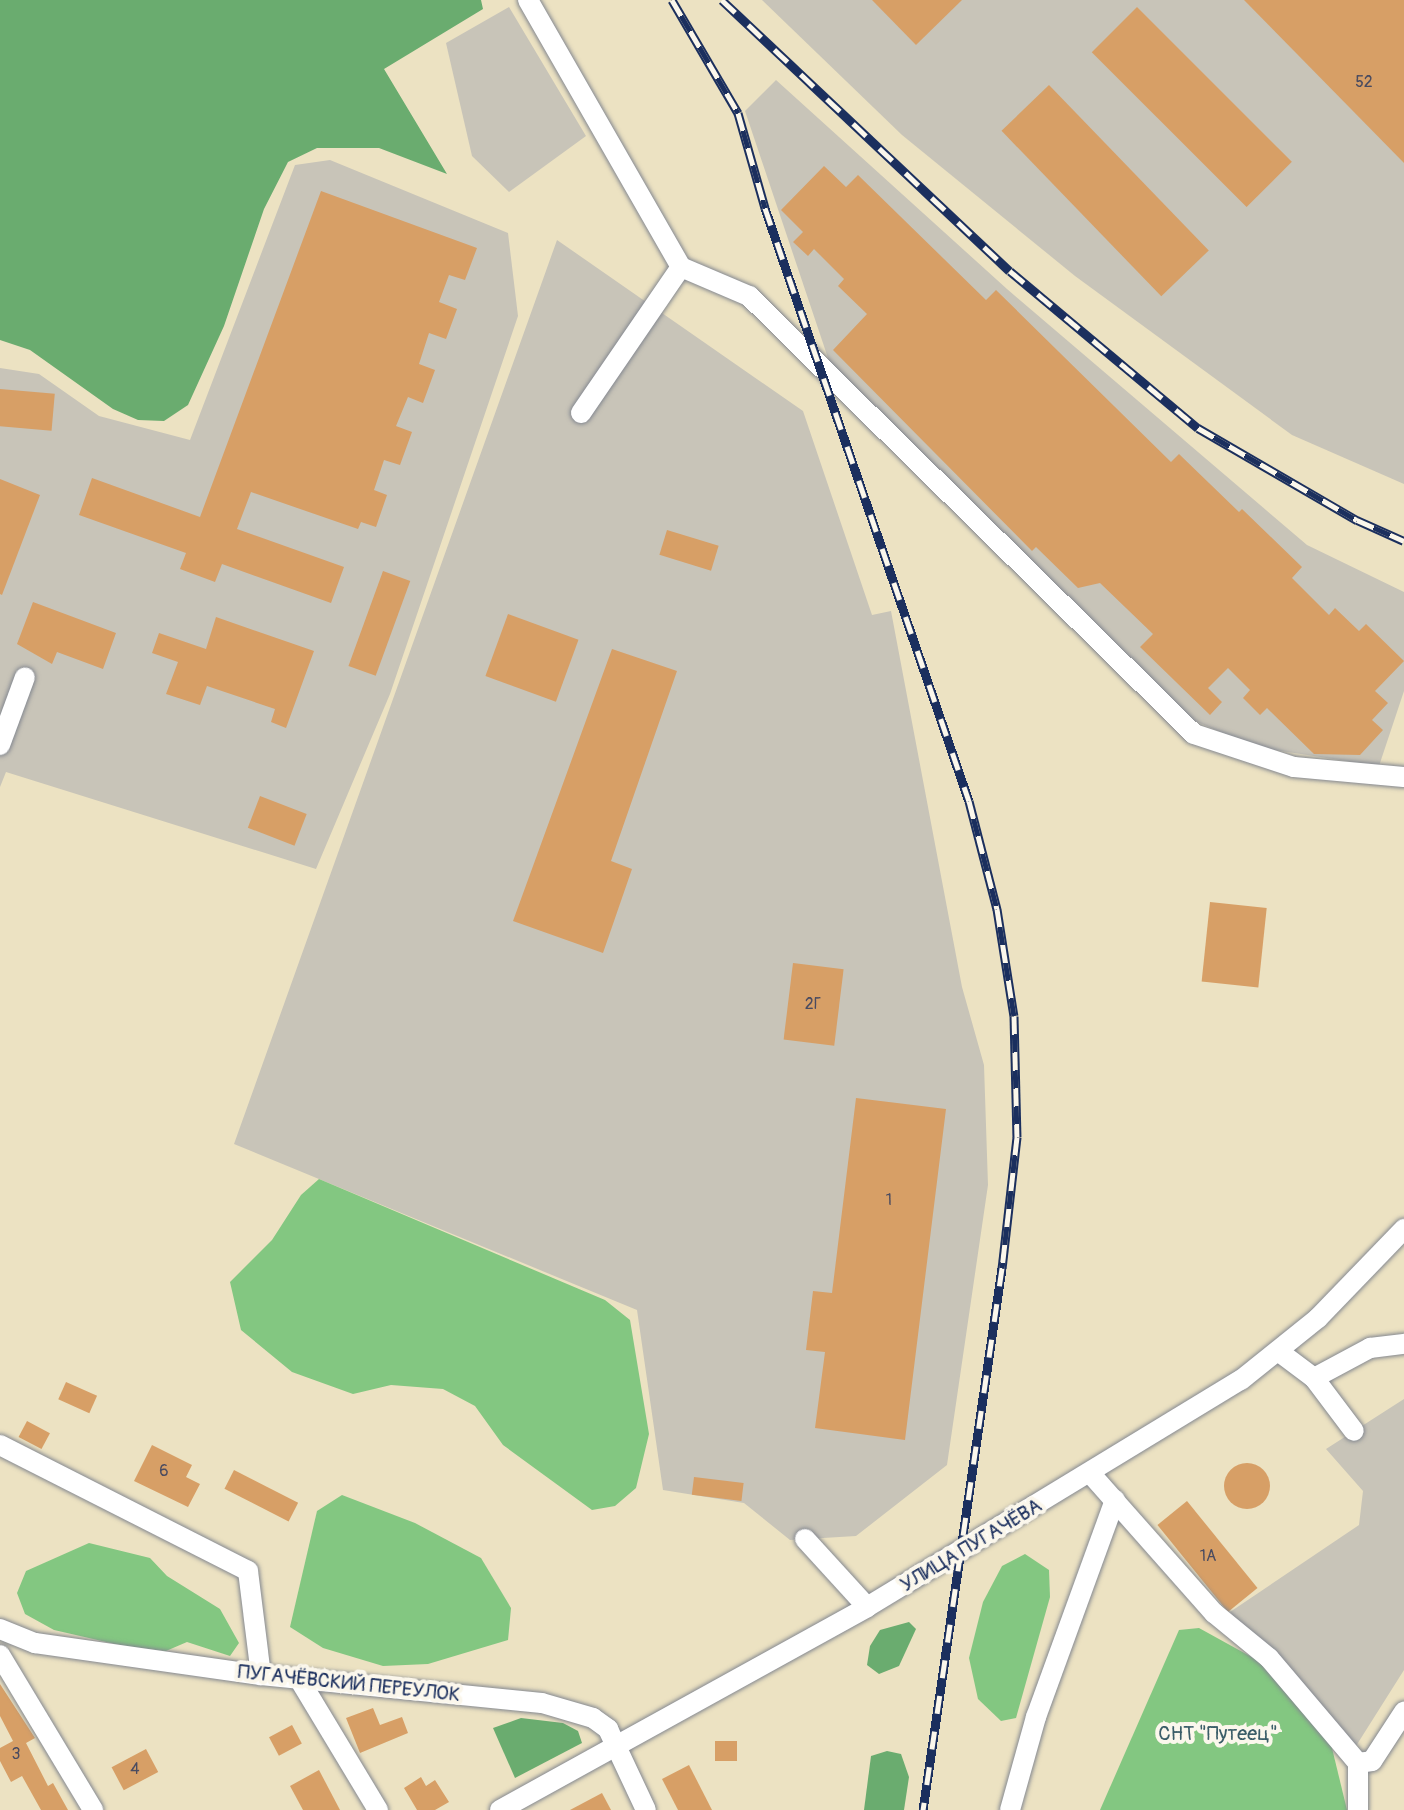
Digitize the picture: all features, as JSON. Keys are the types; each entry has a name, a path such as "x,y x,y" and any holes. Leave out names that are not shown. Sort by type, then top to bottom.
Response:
{"street":[{"path":"528,0 681,267 749,296 1194,734 1294,767 1404,777"},
{"path":"581,413 681,267"},
{"path":"0,745 25,677"},
{"name":"УЛИЦА ПУГАЧЁВА","path":"500,1810 867,1607 1091,1474 1241,1380 1278,1351 1384,1255 1404,1229"},
{"path":"1314,1378 1370,1348 1404,1344"},
{"path":"1278,1351 1314,1378 1354,1431"},
{"path":"0,1445 248,1571 261,1675"},
{"path":"1091,1474 1214,1613 1269,1658 1358,1763 1358,1810"},
{"path":"1010,1810 1036,1717 1115,1500"},
{"path":"805,1539 867,1607"},
{"name":"ПУГАЧЁВСКИЙ ПЕРЕУЛОК","path":"0,1629 35,1643 261,1675 542,1703 593,1718 608,1729 646,1810"},
{"path":"0,1655 93,1810"},
{"path":"299,1679 378,1810"},
{"path":"1358,1763 1372,1761 1404,1712"}],"shaded area":[{"path":"762,0 1404,0 1404,484 1292,435 1075,276 902,135"},
{"path":"509,7 586,136 509,192 472,156 446,43"},
{"path":"776,80 1007,289 1307,545 1404,592 1404,691 1379,766 1255,747 1193,720 829,361 745,111"},
{"path":"330,160 508,233 518,316 390,694 316,869 6,772 0,787 0,368 39,374 99,416 190,440 295,165"},
{"path":"557,240 803,411 872,615 891,611 962,987 984,1065 988,1185 947,1465 856,1536 790,1540 744,1503 663,1490 637,1310 234,1144"},
{"path":"1404,1399 1404,1670 1356,1746 1230,1612 1359,1525 1363,1491 1326,1449"}],"green space":[{"path":"0,0 481,0 483,9 384,69 447,174 379,148 317,148 288,162 264,209 224,326 188,405 164,421 138,420 113,409 30,350 0,340"},
{"path":"319,1179 605,1300 630,1320 649,1434 636,1488 615,1506 592,1510 503,1445 475,1406 443,1389 391,1385 353,1394 292,1372 241,1330 230,1282 272,1240 301,1195"},
{"path":"342,1495 415,1523 481,1558 511,1608 508,1640 428,1664 383,1666 323,1648 290,1627 317,1511"},
{"path":"89,1543 150,1558 167,1576 220,1609 239,1643 230,1656 187,1642 166,1651 128,1647 54,1630 25,1614 17,1593 26,1571"},
{"path":"1025,1554 1049,1570 1050,1597 1016,1718 1001,1721 978,1699 969,1658 983,1602 1002,1566"},
{"path":"909,1622 916,1629 899,1666 879,1674 867,1665 870,1646 880,1630"},
{"name":"СНТ \"Путеец\"","path":"1199,1628 1257,1660 1331,1744 1347,1810 1100,1810 1179,1630"},
{"path":"521,1718 563,1723 578,1731 582,1743 515,1778 493,1728"},
{"path":"887,1751 901,1754 909,1777 904,1810 864,1810 871,1756"}],"building":[{"path":"872,0 962,0 916,45"},
{"path":"1244,0 1404,0 1404,163"},
{"path":"1137,7 1292,162 1247,207 1092,52"},
{"path":"1049,85 1209,250 1161,296 1002,131"},
{"path":"824,166 846,187 858,175 986,300 996,290 1171,462 1179,454 1302,567 1292,578 1329,615 1335,608 1359,631 1366,624 1404,661 1375,691 1388,703 1372,720 1383,730 1360,755 1314,754 1267,708 1260,715 1243,698 1250,690 1228,668 1208,688 1222,702 1210,715 1140,647 1153,634 1100,583 1078,588 1036,547 1032,551 833,350 867,314 838,286 844,279 814,249 808,256 793,242 803,232 781,210"},
{"path":"321,191 477,248 465,280 449,275 439,302 457,309 446,339 429,333 419,364 435,370 423,403 408,397 396,426 412,432 400,465 384,460 374,490 387,495 376,527 361,522 358,529 251,492 237,529 344,567 331,603 222,564 215,582 180,569 186,553 79,515 92,478 200,517"},
{"path":"0,389 55,394 52,431 0,426"},
{"path":"0,479 40,495 2,595 0,594"},
{"path":"667,530 719,546 711,571 659,555"},
{"path":"383,571 410,581 376,676 348,666"},
{"path":"33,602 116,633 103,669 57,652 52,664 17,644"},
{"path":"508,614 578,640 556,702 485,676"},
{"path":"216,617 314,651 286,728 271,722 275,709 207,686 200,705 166,694 178,662 152,653 159,633 206,649"},
{"path":"612,649 677,671 611,861 632,869 603,953 513,921"},
{"path":"260,796 307,814 294,846 248,828"},
{"path":"1210,902 1267,908 1258,988 1202,982"},
{"path":"793,963 844,969 834,1046 784,1039"},
{"path":"856,1098 946,1109 905,1440 815,1428 825,1352 806,1350 813,1291 832,1293"},
{"path":"66,1382 97,1396 89,1413 58,1399"},
{"path":"27,1421 50,1433 42,1449 19,1437"},
{"path":"152,1445 192,1465 186,1477 200,1484 188,1507 134,1481"},
{"path":"1247,1463 1263,1470 1270,1486 1263,1502 1247,1509 1231,1502 1224,1486 1231,1470"},
{"path":"234,1470 298,1503 289,1521 224,1489"},
{"path":"694,1477 744,1483 741,1501 692,1495"},
{"path":"1187,1501 1257,1588 1228,1612 1157,1525"},
{"path":"0,1684 35,1738 26,1743 48,1786 53,1783 68,1810 41,1810 22,1776 11,1782 0,1761 0,1748 13,1741 0,1716"},
{"path":"373,1708 380,1725 402,1717 408,1733 360,1753 346,1718"},
{"path":"292,1725 302,1744 279,1756 269,1737"},
{"path":"715,1741 737,1741 737,1761 715,1761"},
{"path":"146,1749 158,1772 124,1790 112,1767"},
{"path":"689,1765 712,1810 678,1810 662,1779"},
{"path":"319,1770 340,1810 303,1810 290,1786"},
{"path":"421,1777 426,1786 435,1780 449,1802 435,1810 417,1810 404,1788"},
{"path":"602,1793 611,1810 570,1810"}],"railway":[{"path":"672,0 738,113 765,208 969,801 997,909 1014,1016 1017,1137 1002,1268 923,1810"},
{"path":"722,0 1010,271 1198,428 1357,520 1404,541"}]}
